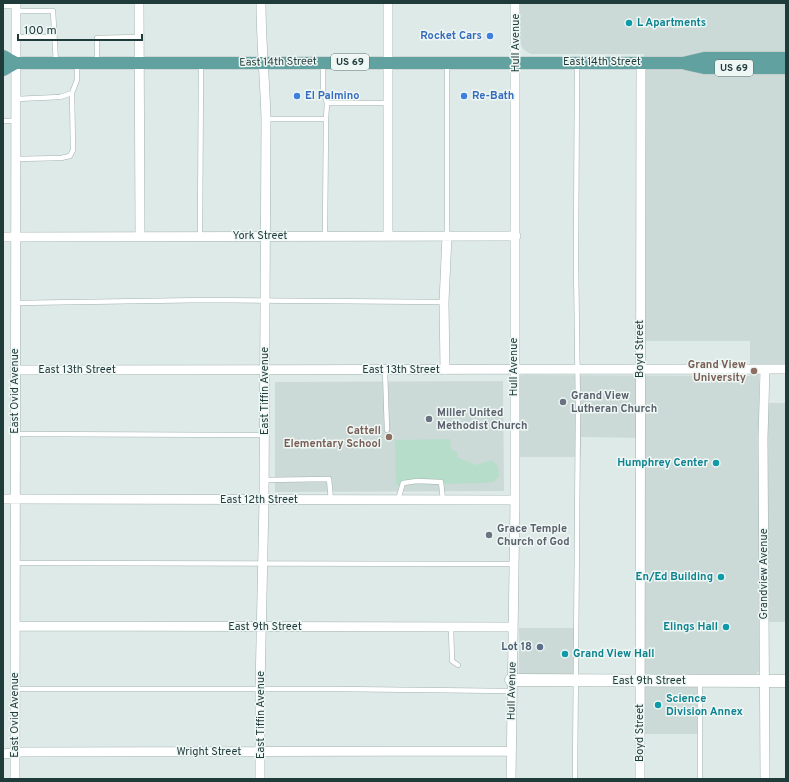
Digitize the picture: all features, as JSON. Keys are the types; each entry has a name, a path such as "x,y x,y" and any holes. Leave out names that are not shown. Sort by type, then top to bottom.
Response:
{"main road":[{"name":"East 14th Street","path":"3,56 16,63 641,62 683,63 704,68 786,68"},
{"name":"East 14th Street","path":"683,63 704,58 786,58"},
{"name":"East 14th Street","path":"3,70 16,63"}],"street":[{"path":"139,3 140,236"},
{"name":"East Tiffin Avenue","path":"260,779 260,689 264,501 266,119 261,3"},
{"path":"388,3 388,236"},
{"name":"Hull Avenue","path":"512,779 511,685 515,500 514,370 516,236 516,3"},
{"name":"East Ovid Avenue","path":"15,779 16,7"},
{"name":"Boyd Street","path":"640,779 641,62"},
{"path":"445,370 444,302 447,236"},
{"name":"York Street","path":"3,237 516,236"},
{"name":"Grandview Avenue","path":"765,369 765,779"},
{"name":"East 13th Street","path":"15,370 786,369"},
{"name":"East 12th Street","path":"3,499 264,501 515,500"},
{"name":"East 9th Street","path":"16,626 513,627"},
{"name":"East 9th Street","path":"511,685 577,680 786,681"},
{"name":"Wright Street","path":"3,754 512,751"}],"lane":[{"path":"3,6 53,11 56,63"},
{"path":"16,37 54,37"},
{"path":"97,63 97,38 139,37"},
{"path":"200,236 201,62"},
{"path":"323,62 322,91 326,103 325,236"},
{"path":"447,236 448,62"},
{"path":"575,779 577,680 578,370 576,262 577,62"},
{"path":"16,158 61,158 70,156 73,150 72,93 76,80 76,63"},
{"path":"16,99 60,97 72,93"},
{"path":"326,103 388,103"},
{"path":"266,119 326,118"},
{"path":"3,121 16,121"},
{"path":"15,303 207,300 265,302 444,302"},
{"path":"385,370 387,430"},
{"path":"15,434 264,435"},
{"path":"264,480 329,479 331,500"},
{"path":"398,500 403,483 417,481 441,482 443,500"},
{"path":"16,563 513,564"},
{"path":"451,627 452,661 458,665"},
{"path":"700,681 700,779"},
{"path":"15,689 260,689 511,685"}],"shaded area":[{"name":"Grand View University","path":"519,3 786,3 786,367 759,367 759,403 786,403 786,622 759,622 759,671 756,674 698,675 698,734 643,734 643,681 519,680 519,628 574,628 574,675 643,675 643,438 581,437 581,457 519,457 519,376 750,376 750,341 643,341 644,54 531,54 523,49 520,43"},
{"name":"Cattell Elementary School","path":"503,381 504,491 275,492 275,382"}],"green space":[{"path":"450,439 451,450 458,452 457,457 476,465 492,460 498,466 499,476 493,482 485,483 396,485 395,440"}],"place":[{"name":"L Apartments","path":"629,23"},
{"name":"Rocket Cars","path":"490,36"},
{"name":"El Palmino","path":"297,96"},
{"name":"Re-Bath","path":"464,96"},
{"name":"Grand View University","path":"754,371"},
{"name":"Grand View Lutheran Church","path":"563,402"},
{"name":"Miller United Methodist Church","path":"429,419"},
{"name":"Cattell Elementary School","path":"389,437"},
{"name":"Humphrey Center","path":"716,463"},
{"name":"Grace Temple Church of God","path":"489,535"},
{"name":"En/Ed Building","path":"721,577"},
{"name":"Elings Hall","path":"726,627"},
{"name":"Lot 18","path":"540,647"},
{"name":"Grand View Hall","path":"565,654"},
{"name":"Science Division Annex","path":"658,705"}]}
